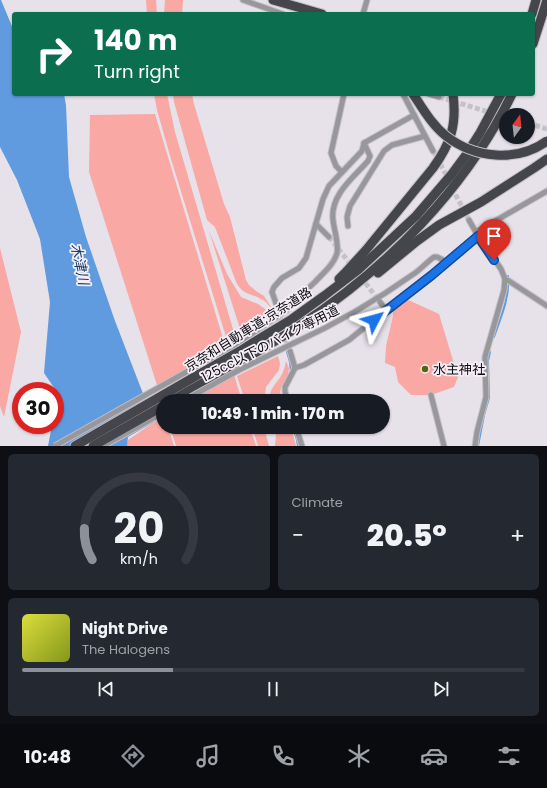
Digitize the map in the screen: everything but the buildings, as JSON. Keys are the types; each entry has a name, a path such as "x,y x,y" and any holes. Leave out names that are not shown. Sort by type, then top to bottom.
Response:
{"highway":[{"path":"272,0 299,12"},
{"path":"272,0 315,12"},
{"path":"533,12 536,0"},
{"path":"535,38 547,0"},
{"path":"414,96 432,123 445,135 458,144 475,152 496,155 520,154 547,141"},
{"path":"292,319 345,273 434,168 452,134 455,108 453,96"},
{"name":"京奈和自動車道;京奈道路","path":"182,394 243,355 324,296 358,270 416,216 452,174 466,155 500,96"},
{"name":"京奈和自動車道;京奈道路","path":"75,446 299,326 332,303 365,277 422,223 442,200 474,159 504,111 511,96"},
{"path":"332,303 368,282 417,241 439,225 481,202 547,159"},
{"path":"93,446 156,410"}],"street":[{"path":"243,0 278,12"},
{"path":"364,12 367,0"},
{"path":"342,172 336,166 331,153 344,96"},
{"path":"404,96 433,151"},
{"path":"278,309 272,292 274,287 282,278 299,268 306,258 323,199 329,186 362,151 364,143 414,115"},
{"path":"348,226 347,217 350,206 384,151 392,145 425,136"},
{"name":"125cc以下のバイク専用道","path":"55,446 236,344 265,326 286,310 331,265 337,253 333,209 336,199 368,161 370,156 364,143"},
{"path":"295,368 304,365 349,340 432,275 477,234 547,191"},
{"path":"470,220 477,234 501,269 505,279 504,290 485,357 486,397 477,432 476,446"},
{"path":"316,224 329,237"},
{"name":"125cc以下のバイク専用道","path":"196,394 241,369 320,331 368,304 416,272 434,257 447,262"},
{"path":"505,279 509,280 547,306"},
{"path":"380,302 386,310"},
{"path":"286,394 285,388 295,368 290,351"},
{"path":"430,395 444,446"},
{"path":"104,446 156,416"},
{"path":"298,434 302,446"}],"shaded area":[{"path":"146,0 156,0 157,12 147,12"},
{"path":"165,0 183,0 182,12 164,12"},
{"path":"154,96 167,96 175,132 235,336 227,340 171,159"},
{"path":"173,96 192,96 224,204 230,217 246,280 249,285 264,296 273,310 266,302 245,292 237,284 215,227 207,220"},
{"path":"155,114 240,394 160,394 89,172 90,115"},
{"path":"209,231 227,274 241,297 258,304 265,309 268,316 241,332"},
{"path":"0,248 21,332 4,417 0,406"},
{"path":"406,299 439,314 458,377 454,387 431,395 411,395 398,382 395,367 385,363 386,346 393,316 393,309"},
{"path":"278,356 280,363 279,370 266,387 265,394 243,394 237,376"},
{"path":"286,361 289,368 288,376 282,385 281,394 270,394 271,390 282,374"},
{"path":"156,421 156,434 170,434 174,446 126,446 128,440"},
{"path":"172,434 252,434 256,446 176,446"},
{"path":"254,434 266,434 269,446 258,446"},
{"path":"293,434 296,446 275,446 276,435"}],"water":[{"name":"木津川","path":"0,0 12,26 12,96 64,96 69,177 86,237 115,321 154,422 128,437 127,446 48,446 50,434 64,434 64,382 50,382 44,373 50,302 40,239 17,180 0,147"}],"waterway":[{"path":"494,337 508,292 508,276"},
{"path":"287,352 291,372"},
{"path":"478,446 489,398 488,361 490,352"},
{"path":"295,434 298,446"}],"tunnel":[{"path":"439,97 492,113"},
{"path":"535,125 547,129"},
{"path":"433,151 449,180"},
{"path":"452,188 469,220"},
{"path":"329,237 352,266"},
{"path":"361,277 379,301"},
{"path":"278,309 289,350"}],"place":[{"name":"水主神社","path":"425,369"}],"route":[{"path":"374,320 432,275 478,236 494,260"}]}
